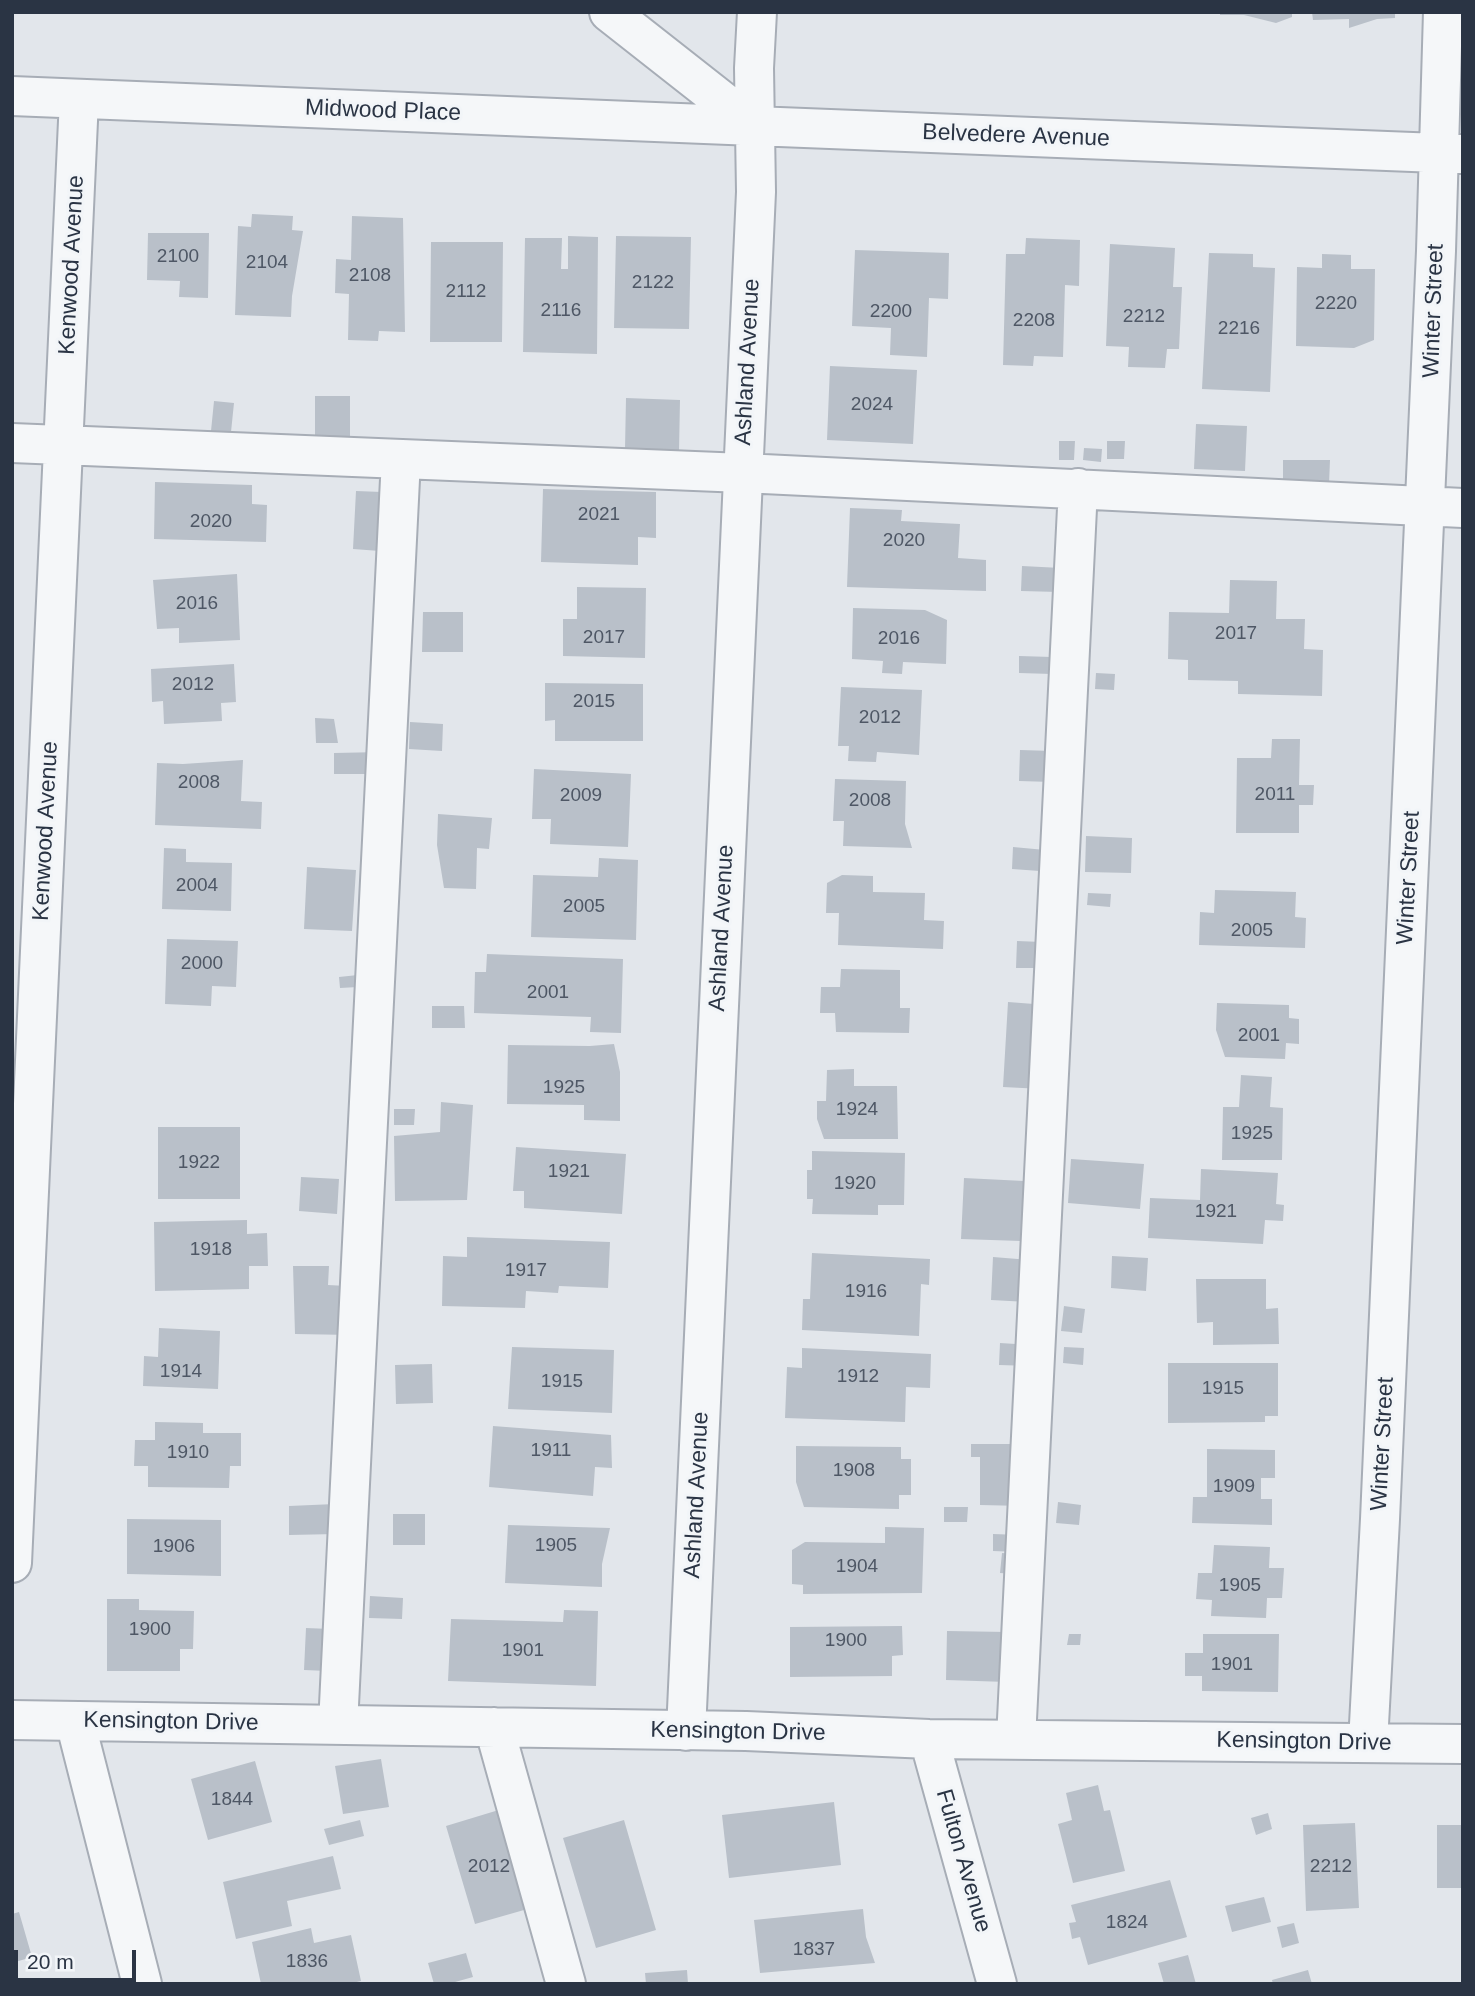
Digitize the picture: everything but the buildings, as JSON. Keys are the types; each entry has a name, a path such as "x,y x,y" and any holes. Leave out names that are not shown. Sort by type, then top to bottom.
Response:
{"street":[{"path":"609,12 754,126"},
{"name":"Ashland Avenue","path":"686,1731 756,192 754,68 757,12"},
{"name":"Winter Street","path":"1367,1743 1380,1519 1436,251 1451,153 1443,12"},
{"name":"Midwood Place","path":"12,96 754,126"},
{"name":"Kenwood Avenue","path":"12,1563 79,99"},
{"name":"Belvedere Avenue","path":"754,126 1451,153"},
{"path":"12,443 1078,488 1463,508"},
{"path":"338,1725 401,459"},
{"path":"1016,1739 1078,488"},
{"name":"Kensington Drive","path":"12,1720 746,1731 929,1739 1463,1744"},
{"path":"75,1721 142,1984"},
{"path":"494,1727 566,1984"},
{"name":"Fulton Avenue","path":"929,1739 997,1984"}]}
